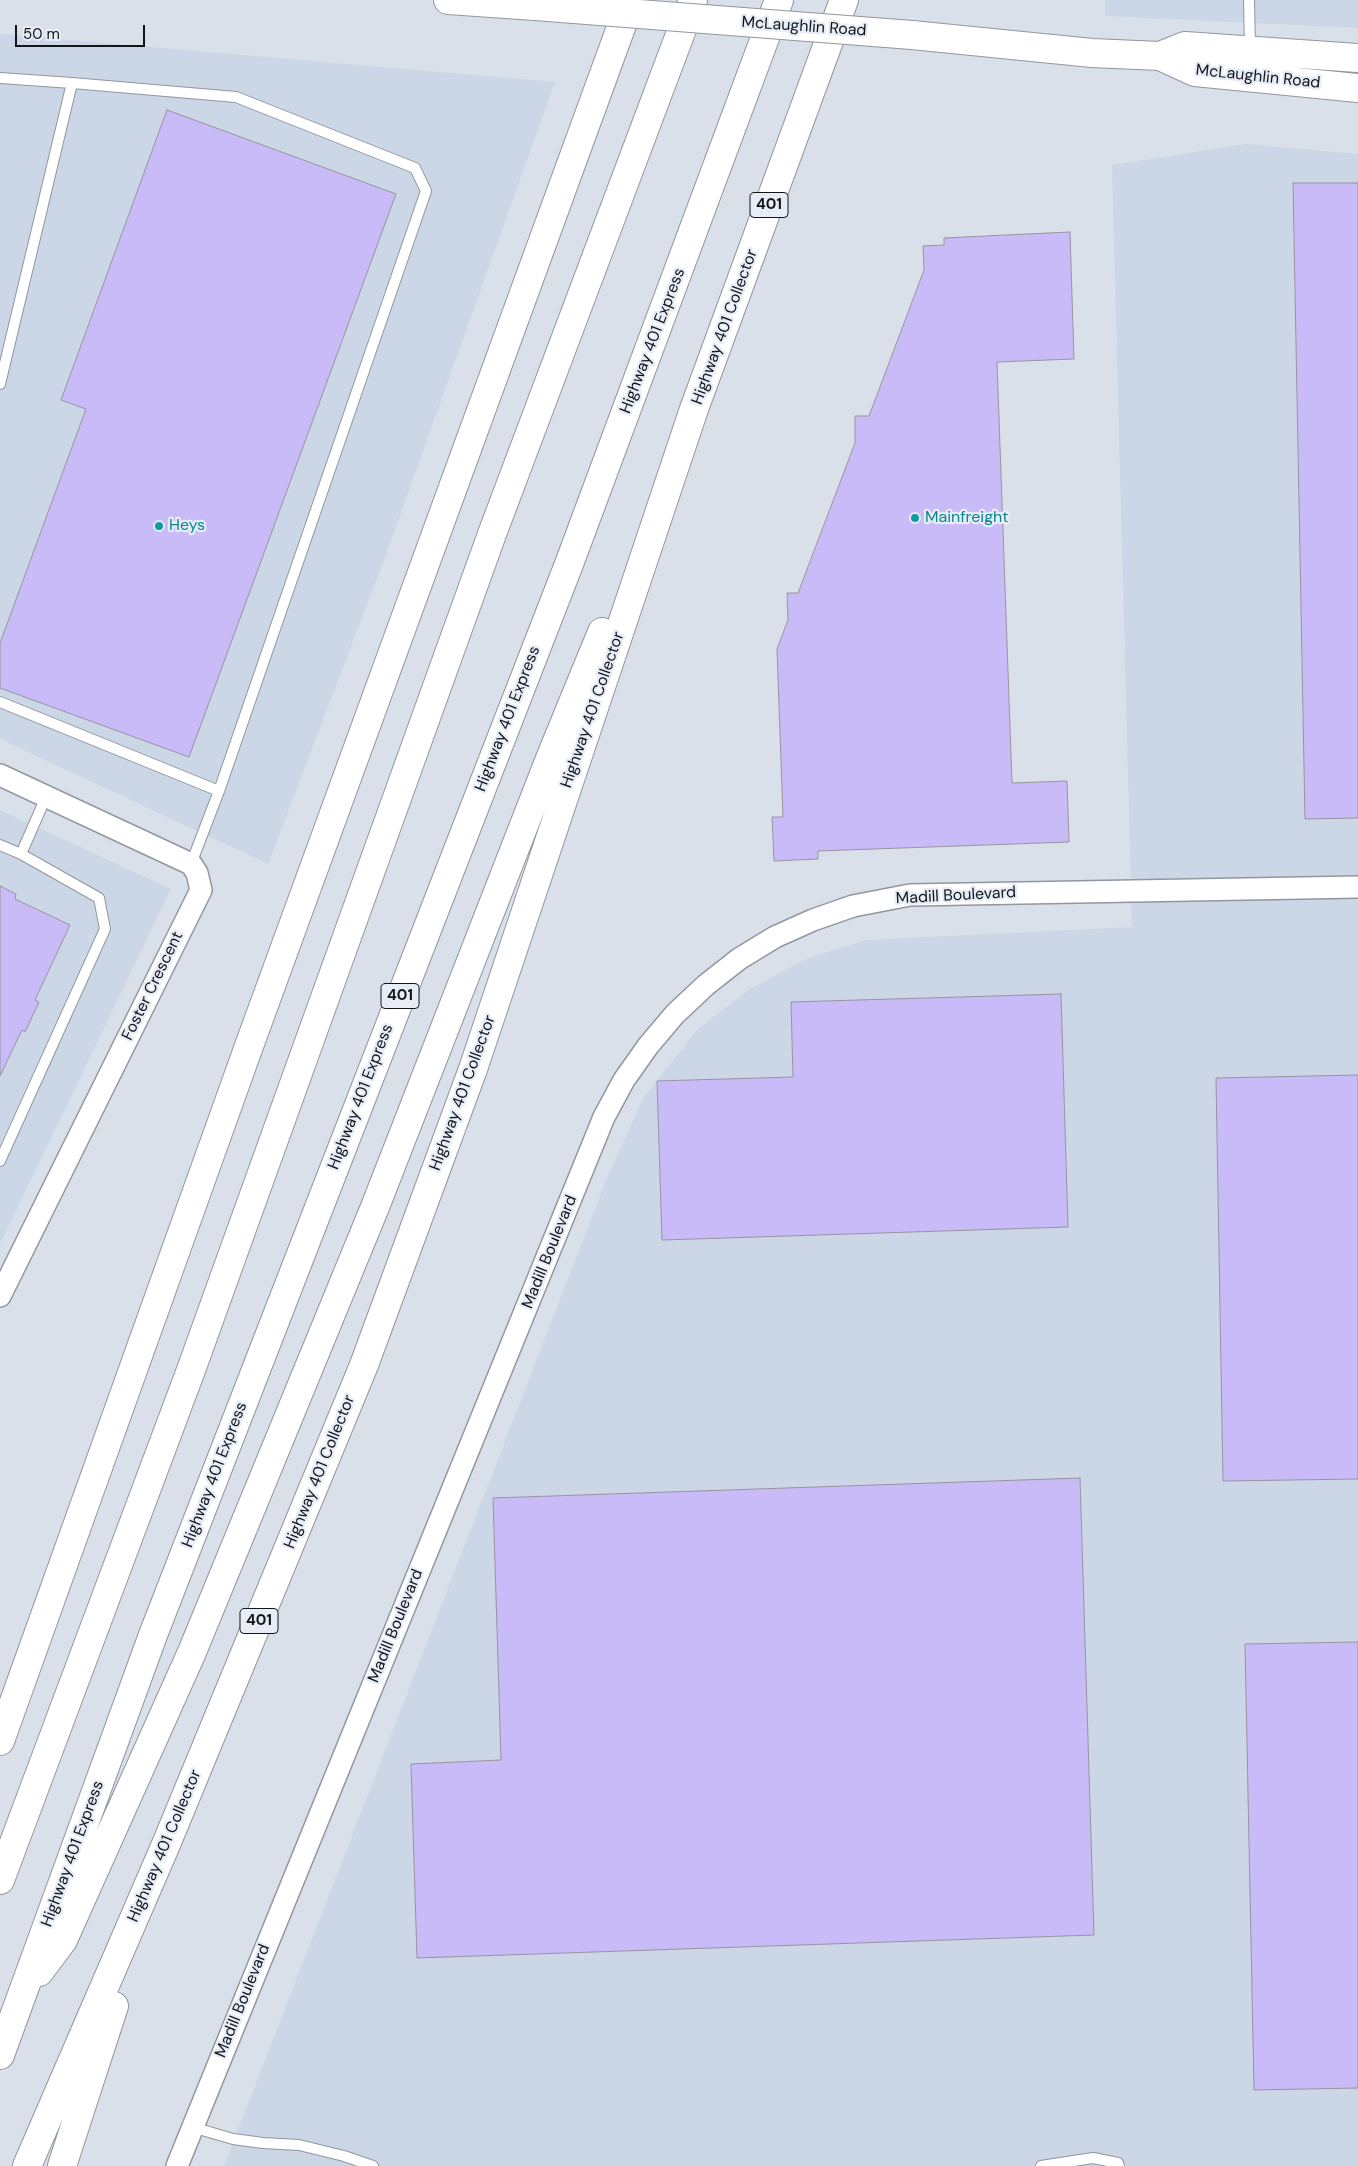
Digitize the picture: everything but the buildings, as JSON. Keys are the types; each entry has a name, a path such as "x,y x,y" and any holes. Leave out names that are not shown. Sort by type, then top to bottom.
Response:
{"main road":[{"name":"McLaughlin Road","path":"448,0 912,35 1092,53 1160,56 1195,72 1358,88"},
{"path":"0,1741 252,1036 631,0"},
{"path":"0,1880 191,1370 492,534 693,0"},
{"name":"Highway 401 Express","path":"0,2055 157,1626 569,564 779,0"},
{"name":"Highway 401 Collector","path":"27,2166 167,1842 371,1346 476,1060 694,409 844,0"},
{"name":"McLaughlin Road","path":"1160,56 1185,46 1358,58"},
{"path":"23,1993 63,1940 192,1652 374,1207 551,756 694,409"},
{"path":"62,2166 167,1842"}],"street":[{"path":"0,775 191,864"},
{"name":"Foster Crescent","path":"0,1296 201,890 191,864"},
{"name":"Madill Boulevard","path":"177,2166 604,1117 624,1080 648,1046 675,1014 706,985 739,959 775,937 821,917 853,906 881,900 910,895 1358,887"}],"lane":[{"path":"1249,0 1250,51"},
{"path":"0,78 236,97 415,168 426,192 219,791 191,864"},
{"path":"0,384 72,83"},
{"path":"0,702 219,791"},
{"path":"21,854 46,797"},
{"path":"0,845 21,854 99,898 105,929 0,1161"},
{"path":"192,2126 233,2139 299,2145 344,2156 373,2166"},
{"path":"1041,2166 1093,2158 1118,2163 1119,2166"}],"shaded area":[{"path":"1105,0 1358,0 1358,28 1105,16"},
{"path":"0,34 555,82 384,560 268,864 0,739"},
{"path":"1246,144 1358,154 1358,2166 224,2166 609,1173 644,1097 698,1029 750,989 808,958 867,940 1132,927 1112,165"},
{"path":"0,810 171,889 0,1244"}],"place":[{"name":"Mainfreight","path":"915,518"},
{"name":"Heys","path":"159,526"}]}
